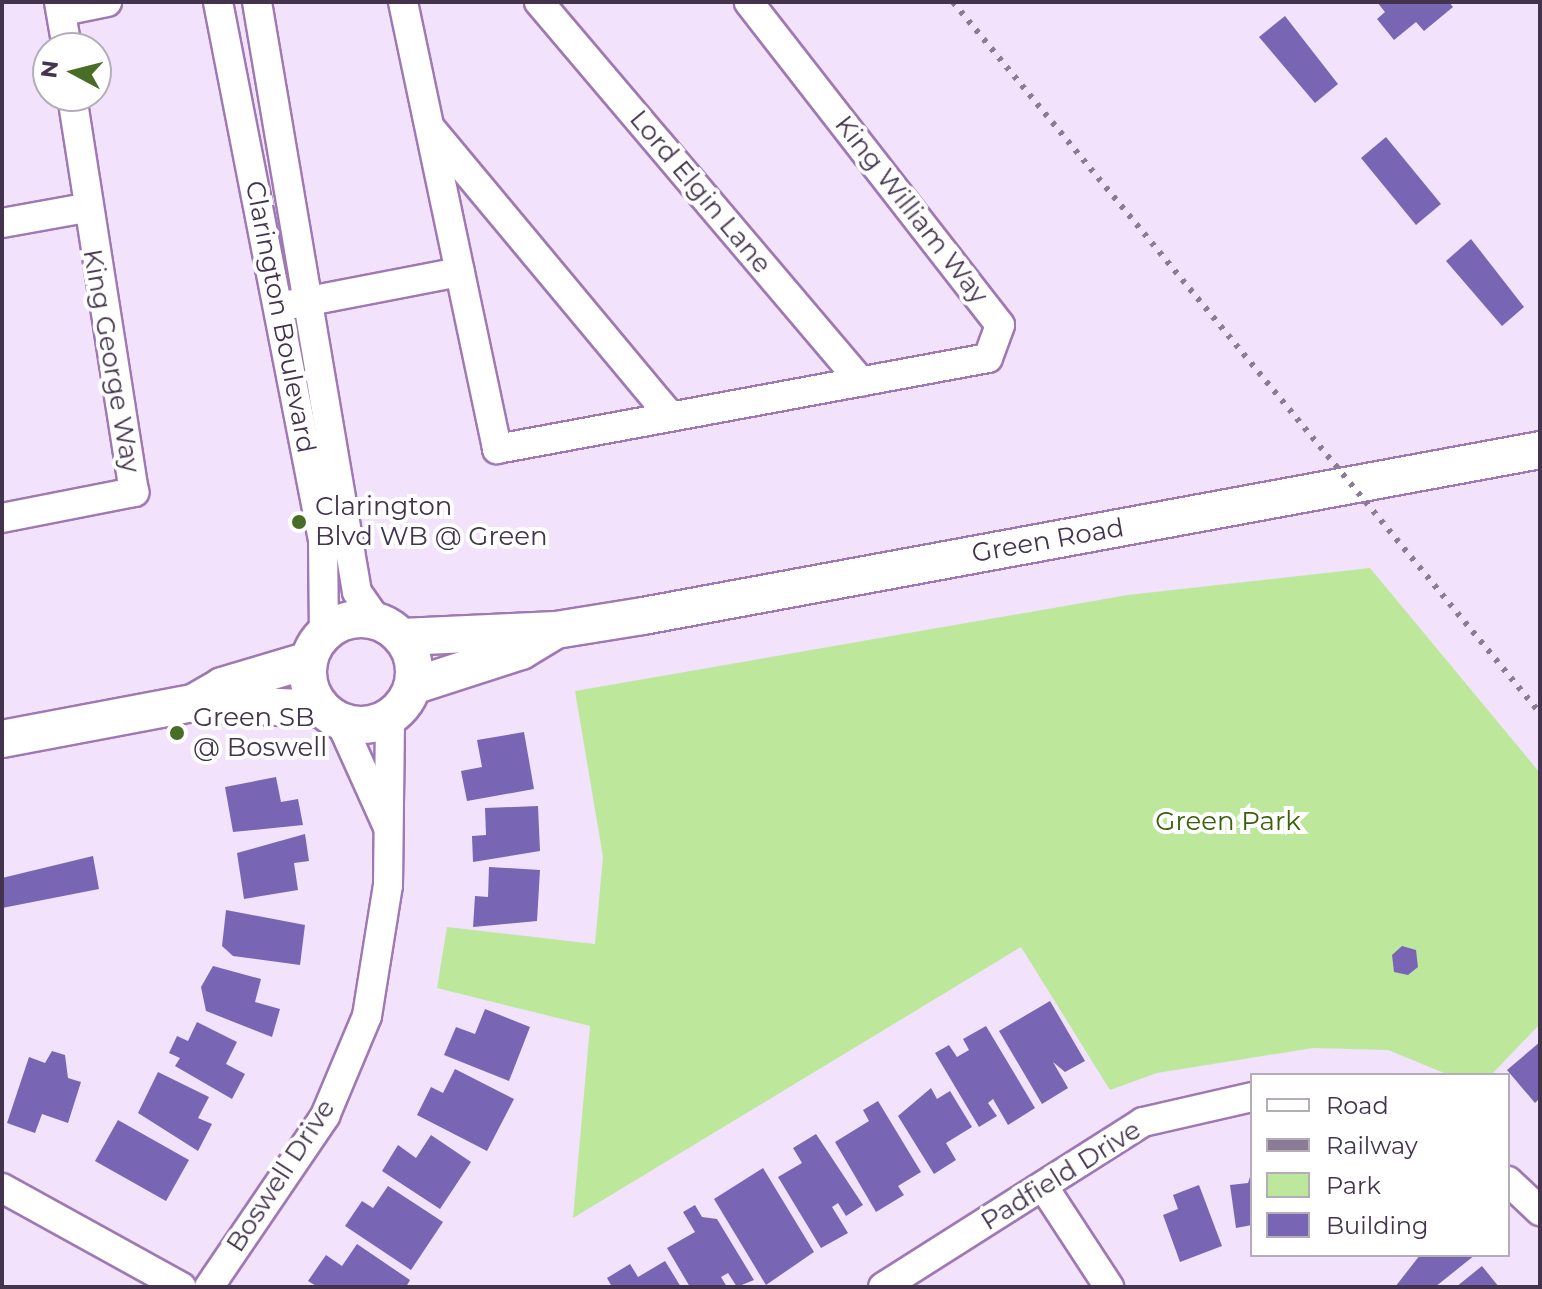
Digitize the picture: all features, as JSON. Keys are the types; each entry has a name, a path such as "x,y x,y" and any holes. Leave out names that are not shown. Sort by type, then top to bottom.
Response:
{"street":[{"path":"65,32 61,6 107,2"},
{"name":"Clarington Boulevard","path":"218,2 323,540 317,647"},
{"name":"Clarington Boulevard","path":"257,2 357,592 389,629"},
{"name":"King William Way","path":"403,2 497,449 988,358 1000,325 749,2"},
{"name":"Lord Elgin Lane","path":"539,2 861,382"},
{"name":"King George Way","path":"2,518 134,492 85,208 74,112"},
{"name":"King William Way","path":"429,126 671,417"},
{"path":"2,223 85,208"},
{"path":"278,306 460,272"},
{"name":"Green Road","path":"389,629 556,630 1540,450"},
{"path":"2,739 193,703 332,716 367,726 390,717 413,686 413,660 389,629 349,620 317,647 222,686 193,703"},
{"name":"Green Road","path":"413,686 521,651 556,630"},
{"path":"317,647 308,681 332,716"},
{"name":"Boswell Drive","path":"332,716 388,827"},
{"name":"Boswell Drive","path":"209,1287 325,1116 367,1016 388,885 390,717"},
{"name":"Padfield Drive","path":"883,1287 1143,1122 1250,1097"},
{"path":"1510,1183 1540,1211"},
{"path":"1043,1186 1109,1287"},
{"path":"2,1188 181,1287"}],"green space":[{"name":"Green Park","path":"1370,568 1540,773 1540,1024 1493,1073 1444,1073 1388,1050 1313,1048 1157,1073 1110,1090 1021,947 573,1218 590,1026 437,988 447,927 595,944 603,857 575,691 1128,595"}],"building":[{"path":"1377,2 1449,2 1453,7 1424,31 1416,22 1394,40 1377,19 1385,12"},
{"path":"1285,16 1338,84 1315,103 1259,37"},
{"path":"1386,137 1441,204 1416,225 1361,158"},
{"path":"1471,239 1524,307 1502,326 1446,261"},
{"path":"524,732 534,789 467,801 461,771 482,767 477,740"},
{"path":"276,777 281,802 298,799 303,825 233,832 225,787"},
{"path":"538,806 540,851 473,862 472,836 486,835 485,808"},
{"path":"305,834 309,861 294,863 298,890 244,899 237,853"},
{"path":"93,856 99,889 2,908 2,878"},
{"path":"489,867 540,870 537,921 473,927 475,896 488,897"},
{"path":"226,910 305,925 300,965 233,956 222,946"},
{"path":"1402,946 1416,950 1418,967 1408,975 1394,972 1392,955"},
{"path":"213,966 261,979 255,1002 280,1009 272,1037 206,1011 201,987"},
{"path":"1050,1001 1085,1061 1065,1072 1053,1062 1068,1088 1042,1104 999,1031"},
{"path":"485,1009 530,1027 509,1081 444,1055 456,1027 475,1034"},
{"path":"197,1022 237,1042 226,1064 245,1074 232,1099 175,1066 180,1058 169,1053 177,1036 188,1041"},
{"path":"986,1026 1035,1108 1008,1125 993,1099 988,1103 997,1116 979,1127 935,1053 949,1045 957,1057 969,1050 963,1039"},
{"path":"1540,1042 1540,1098 1535,1103 1510,1073 1507,1070"},
{"path":"52,1051 65,1055 68,1078 81,1082 68,1123 42,1114 35,1133 7,1123 29,1057 45,1063"},
{"path":"455,1069 514,1099 487,1151 417,1115 431,1087 443,1093"},
{"path":"158,1072 209,1097 198,1118 212,1124 198,1151 138,1113"},
{"path":"931,1088 937,1099 950,1091 972,1127 946,1143 956,1160 934,1174 898,1116"},
{"path":"878,1101 921,1172 898,1186 904,1195 876,1212 835,1142 869,1121 863,1110"},
{"path":"118,1120 189,1160 166,1201 95,1161"},
{"path":"816,1134 863,1205 846,1216 838,1203 832,1207 848,1233 821,1248 778,1177 802,1163 793,1148"},
{"path":"431,1135 471,1162 440,1209 382,1171 398,1145 416,1158"},
{"path":"763,1168 814,1252 766,1285 714,1199"},
{"path":"1250,1177 1250,1225 1236,1228 1230,1185 1248,1183"},
{"path":"1199,1185 1222,1246 1180,1262 1163,1215 1178,1209 1173,1195"},
{"path":"388,1186 443,1222 411,1270 345,1226 362,1201 373,1208"},
{"path":"695,1205 702,1217 717,1219 754,1280 737,1287 728,1273 721,1277 727,1287 690,1287 667,1248 695,1232 683,1212"},
{"path":"357,1244 410,1280 406,1287 318,1287 308,1281 326,1255 342,1266"},
{"path":"1418,1257 1472,1257 1435,1287 1395,1287"},
{"path":"665,1261 681,1287 612,1287 607,1278 630,1264 638,1277"},
{"path":"1482,1266 1499,1287 1456,1287"}],"railway":[{"path":"953,2 1540,713"}],"place":[{"name":"Clarington Blvd WB @ Green","path":"299,522"},
{"name":"Green SB @ Boswell","path":"177,733"}]}
